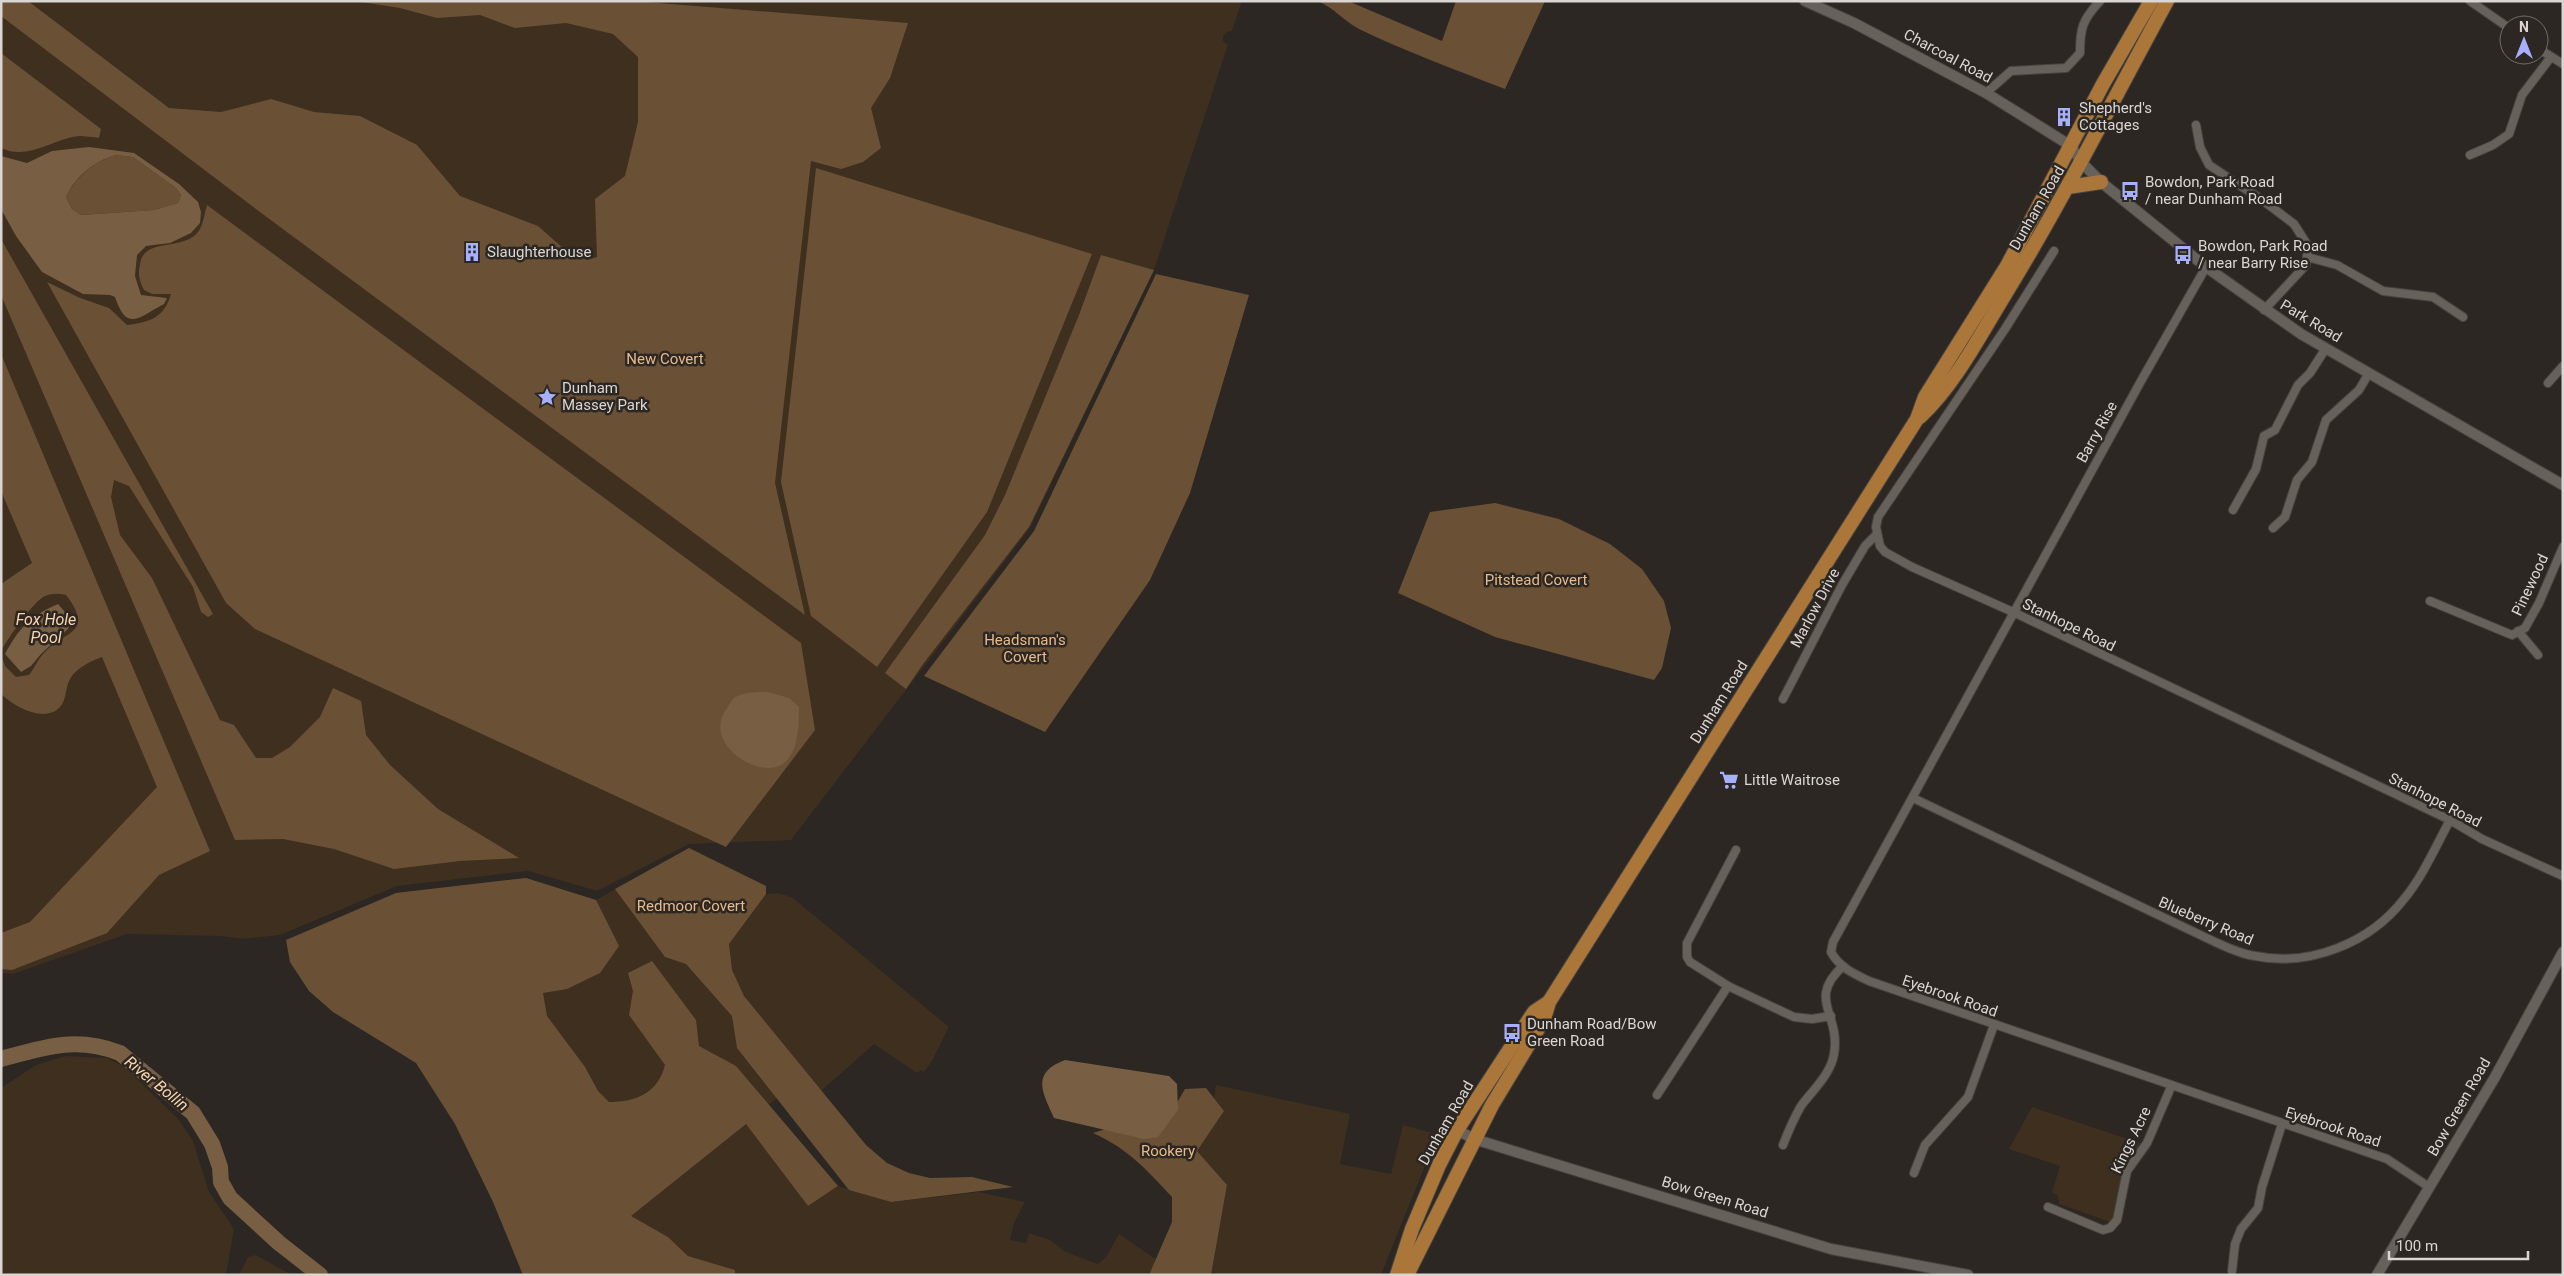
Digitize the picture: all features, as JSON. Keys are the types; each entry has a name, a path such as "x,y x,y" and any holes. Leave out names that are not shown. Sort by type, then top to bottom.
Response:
{"highway":[{"name":"Dunham Road","path":"1407,1275 1474,1139 1509,1074 1544,1019 1549,1002 1917,419 1925,398 2007,266 2103,84 2151,1"},
{"name":"Dunham Road","path":"1917,419 1936,401 1990,319 2082,163 2104,117 2167,1"},
{"path":"2071,146 2080,143 2096,120 2104,117"},
{"path":"2045,197 2056,190 2069,167 2075,163 2082,163"},
{"path":"2068,187 2101,182"},
{"name":"Dunham Road","path":"1397,1275 1412,1229 1435,1174 1457,1130 1534,1012 1549,1002"}],"main road":[{"name":"Charcoal Road","path":"1804,1 1854,23 1986,93 2071,146"},
{"name":"Park Road","path":"2071,146 2082,163 2101,182 2206,267 2264,310 2368,373 2563,484"},
{"name":"Bow Green Road","path":"2377,1275 2491,1085 2563,952"},
{"name":"Bow Green Road","path":"1457,1130 1474,1139 1831,1249 1968,1275"}],"street":[{"path":"1986,93 2011,71 2066,68 2080,54 2080,30 2088,13 2100,1"},
{"path":"2470,1 2499,21"},
{"path":"2470,155 2493,145 2509,134 2522,95 2551,58 2563,64"},
{"path":"2196,125 2200,147 2209,165 2266,202 2294,224 2308,246 2306,265 2264,310"},
{"path":"1877,534 1878,517 2005,330 2054,251"},
{"path":"2307,257 2337,265 2383,292 2433,297 2463,317"},
{"name":"Barry Rise","path":"2013,612 2206,267"},
{"path":"2233,510 2256,469 2264,436 2275,430 2298,385 2310,373 2326,348"},
{"path":"2548,383 2563,366"},
{"path":"2273,528 2285,518 2297,480 2312,462 2326,420 2360,390 2368,373"},
{"name":"Stanhope Road","path":"1877,534 1880,546 1886,552 1912,567 2013,612 2450,820 2482,839 2563,876"},
{"name":"Marlow Drive","path":"1783,699 1842,585 1865,546 1877,534"},
{"name":"Pinewood","path":"2430,601 2512,635 2525,628 2539,603 2563,547"},
{"path":"1782,1144 1801,1108 1834,1057 1835,1028 1824,1001 1825,990 1834,974 1843,966 1831,952 1833,942 2013,612"},
{"name":"Pinewood","path":"2518,632 2538,655"},
{"name":"Blueberry Road","path":"1913,798 2212,941 2239,952 2275,959 2323,953 2360,938 2376,926 2404,900 2450,820"},
{"path":"1736,850 1686,949 1690,962 1728,986 1794,1017 1812,1019 1831,1016"},
{"name":"Eyebrook Road","path":"1843,966 1869,982 2387,1159 2429,1187"},
{"path":"1657,1095 1728,986"},
{"path":"1914,1173 1925,1145 1968,1097 1994,1025"},
{"name":"Kings Acre","path":"2048,1207 2103,1230 2110,1228 2116,1220 2127,1171 2147,1143 2171,1086"},
{"path":"2232,1271 2235,1244 2241,1229 2258,1208 2262,1187 2282,1124"}],"green space":[{"name":"Dunham Massey Park","path":"1,1 1242,1 1232,31 1227,32 1223,36 1223,41 1228,45 1155,267 1030,528 791,840 689,844 597,891 528,871 397,886 280,935 243,939 220,936 127,934 13,974 1,973"},
{"name":"New Covert","path":"1,1 28,1 169,108 221,112 271,99 314,112 360,116 417,145 460,196 538,226 564,249 587,260 597,257 595,199 625,176 638,122 638,57 613,34 566,23 515,28 480,15 437,18 400,8 355,1 633,1 908,23 890,78 871,108 881,148 863,162 841,169 811,161 775,483 805,615 272,221 1,16"},
{"path":"1318,1 1348,1 1442,41 1456,1 1545,1 1505,89 1413,53 1359,29"},
{"path":"1,53 101,129 99,138 79,136 21,152 1,148"},
{"path":"116,155 133,157 176,188 181,195 178,203 154,210 81,215 72,209 66,197 75,183 86,171 100,161"},
{"path":"816,168 1092,254 987,512 877,667 811,616 781,482"},
{"path":"207,205 801,643 815,730 726,847 255,629 226,603 47,282 80,298 109,308 127,325 149,320 160,314 171,294 152,294 144,290 139,274 143,256 147,251 154,248 178,243 194,236 201,226"},
{"path":"1,239 213,614 208,617 201,612 193,587 129,486 114,480 111,497 120,535 152,578 220,720 234,725 256,758 272,758 290,747 320,717 333,688 361,701 366,735 390,765 438,809 519,858 460,861 394,869 334,849 283,839 235,840 1,295"},
{"path":"1101,255 1154,270 1029,527 923,664 906,689 885,673 985,535 1005,495 1079,315"},
{"name":"Headsman's Covert","path":"1156,274 1249,295 1190,493 1150,580 1045,732 924,676 1034,531"},
{"path":"1,354 210,851 159,875 107,933 12,970 1,969 1,933 30,922 157,787 102,657 76,671 68,682 62,704 53,712 38,714 29,711 21,708 1,694 1,654 5,666 16,677 29,675 43,654 52,645 74,630 78,617 66,595 54,594 43,597 26,614 1,651 1,584 32,563 1,491"},
{"name":"Pitstead Covert","path":"1495,503 1559,519 1610,544 1642,569 1664,601 1671,628 1662,668 1654,680 1495,637 1398,593 1430,512"},
{"path":"689,848 766,886 704,956 802,1078 746,1123 808,1206 838,1186 891,1202 979,1192 1025,1202 1014,1223 1010,1240 1026,1243 1029,1233 1050,1240 1064,1251 1098,1264 1106,1257 1119,1234 1157,1260 1149,1275 735,1275 735,1270 688,1256 668,1237 631,1217 396,893 526,878 596,900"},
{"name":"Redmoor Covert","path":"689,848 766,886 766,894 729,944 732,970 744,996 866,1145 887,1163 909,1173 930,1178 972,1177 1013,1187 891,1202 849,1190 737,1048 732,1016 686,964 665,957 615,889"},
{"path":"526,878 596,900 619,946 600,973 567,989 543,993 547,1016 585,1067 598,1091 609,1102 637,1098 651,1089 662,1075 665,1065 629,1015 633,991 628,973 652,961 696,1020 699,1046 736,1066 838,1186 808,1206 746,1124 631,1216 668,1237 688,1256 735,1270 735,1275 523,1275 493,1202 455,1124 416,1063 333,1012 309,991 290,962 286,940 396,893"},
{"path":"779,893 793,898 949,1027 932,1061 924,1072 920,1070 917,1073 874,1044 821,1091 759,1017 747,1001 731,968 729,944 766,894"},
{"path":"65,1056 107,1058 126,1068 179,1120 193,1141 209,1192 234,1229 226,1275 1,1275 1,1088 36,1065"},
{"path":"1216,1085 1350,1114 1340,1164 1391,1174 1403,1125 1433,1133 1435,1141 1381,1275 1211,1275 1227,1185 1197,1151 1224,1111 1214,1098"},
{"name":"Rookery","path":"1206,1088 1224,1111 1197,1151 1227,1185 1211,1275 1149,1275 1172,1222 1172,1197 1145,1169 1126,1153 1093,1133 1119,1125 1167,1120 1185,1089"},
{"path":"2032,1107 2143,1144 2126,1166 2115,1216 2110,1222 2059,1204 2058,1196 2052,1192 2060,1166 2009,1149"},
{"path":"256,1255 292,1275 239,1275 248,1257"}],"water":[{"path":"89,147 134,153 179,184 198,202 201,212 200,223 191,233 170,243 146,246 137,255 135,276 141,295 167,298 164,304 141,317 129,318 124,315 115,297 110,295 83,294 42,272 16,236 1,209 1,156 27,163 52,151","holes":["116,155 133,157 176,188 181,195 178,203 154,210 81,215 72,209 66,197 75,182 86,170 100,161"]},
{"name":"Fox Hole Pool","path":"58,604 71,619 68,629 31,666 21,672 5,654 15,637 26,624 40,613"},
{"path":"768,692 789,698 799,707 798,729 793,750 789,758 782,765 772,768 760,767 743,760 728,747 720,730 725,711 734,698 746,693"},
{"path":"1065,1060 1169,1076 1177,1084 1178,1110 1158,1137 1144,1139 1054,1118 1043,1091 1043,1077 1054,1065"}],"waterway":[{"name":"River Bollin","path":"1,1059 46,1047 75,1044 89,1045 120,1053 193,1113 212,1144 220,1167 221,1182 230,1198 279,1243 320,1275"}],"place":[{"name":"Shepherd's Cottages","path":"2064,117"},
{"name":"Bowdon, Park Road / near Dunham Road","path":"2130,191"},
{"name":"Slaughterhouse","path":"472,252"},
{"name":"Bowdon, Park Road / near Barry Rise","path":"2183,255"},
{"name":"Dunham Massey Park","path":"547,397"},
{"name":"Little Waitrose","path":"1729,780"},
{"name":"Dunham Road/Bow Green Road","path":"1512,1033"}]}
